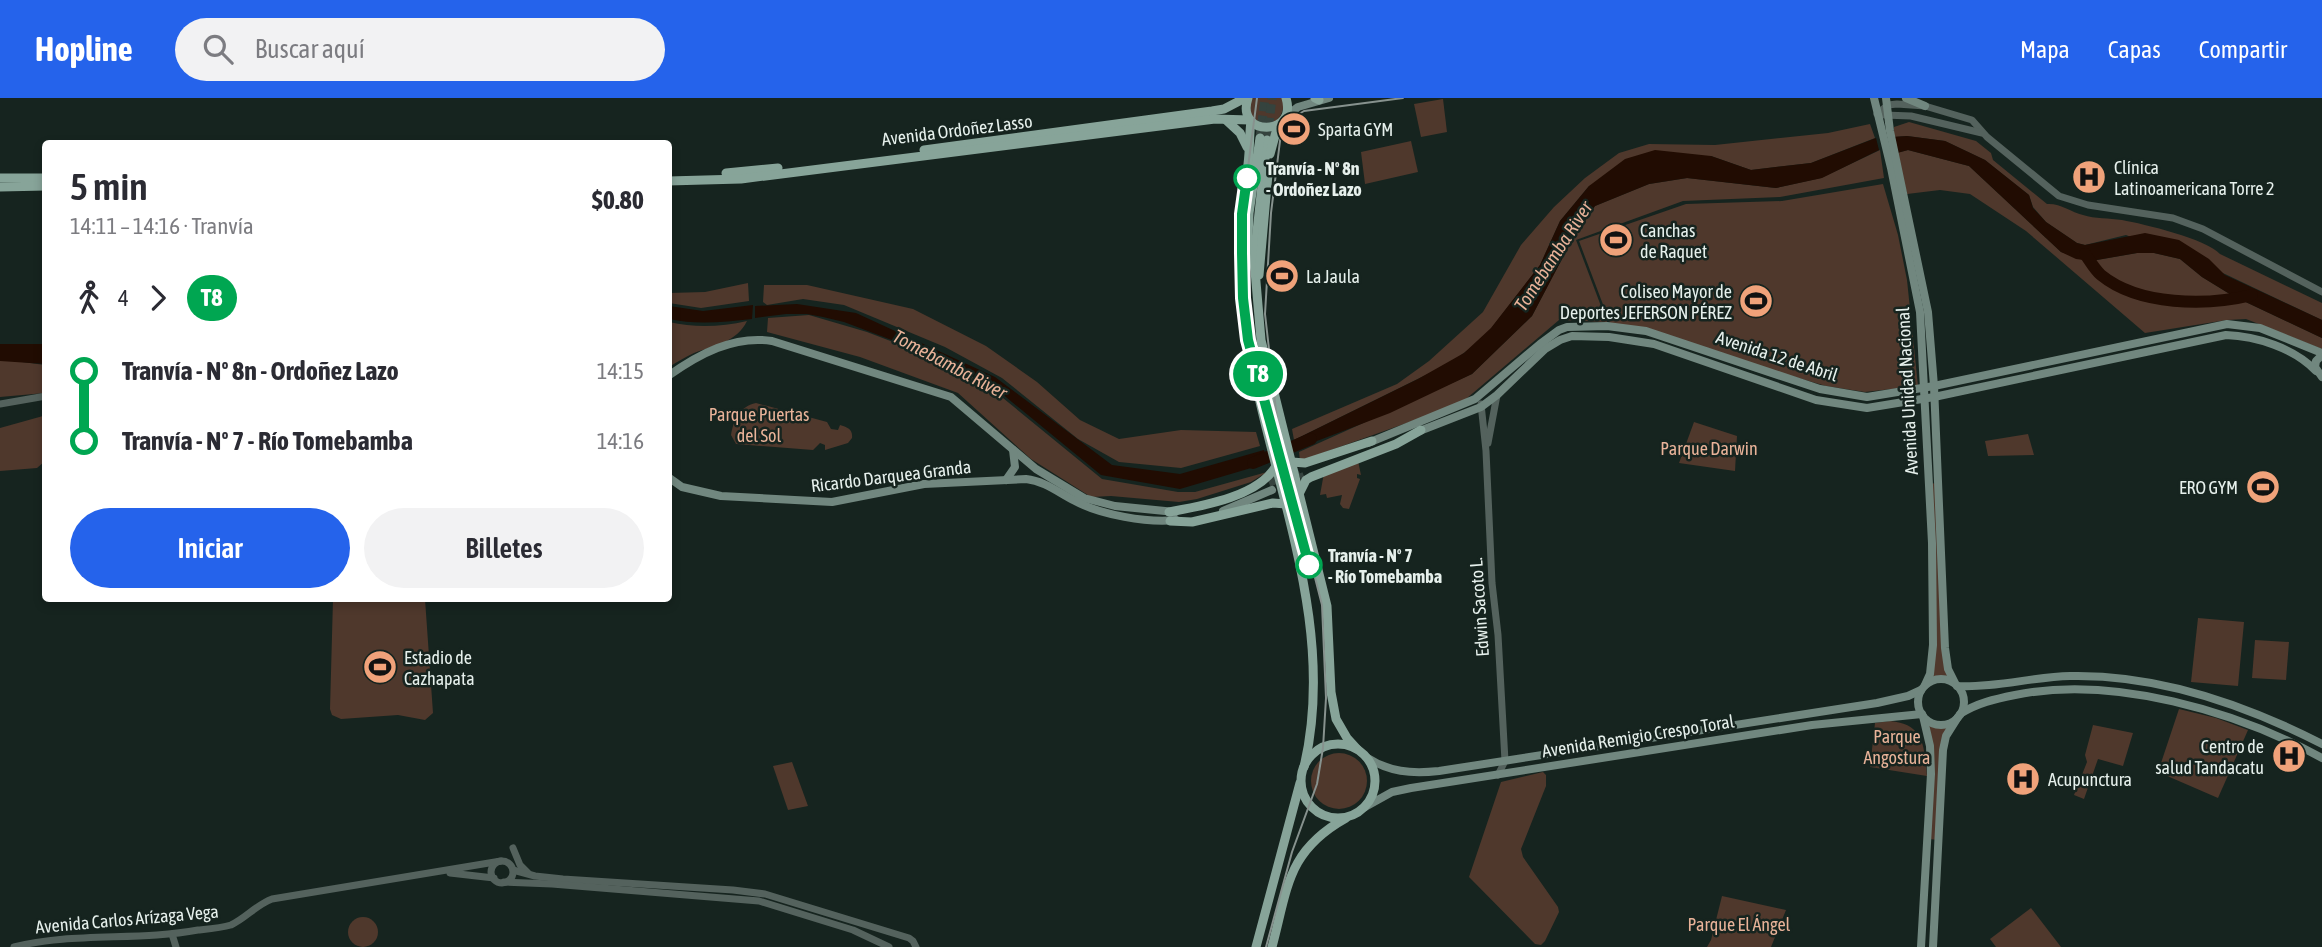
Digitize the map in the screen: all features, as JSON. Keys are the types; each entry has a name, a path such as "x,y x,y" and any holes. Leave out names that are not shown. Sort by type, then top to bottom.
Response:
{"main road":[{"name":"Avenida Ordoñez Lasso","path":"672,181 741,178 1202,117 1247,98"},
{"path":"1247,98 1245,108 1251,120 1241,231 1241,291 1253,370 1309,613 1312,700 1304,768 1256,947"},
{"path":"1284,119 1288,106 1286,98"},
{"path":"1308,98 1321,99"},
{"name":"Avenida Unidad Nacional","path":"1874,98 1879,125 1894,161"},
{"path":"1906,98 1925,106"},
{"path":"1257,288 1269,161 1276,132 1294,109 1321,99"},
{"name":"Avenida Unidad Nacional","path":"1887,102 1929,387 1934,397 1945,648 1948,669 1956,685"},
{"name":"Avenida Ordoñez Lasso","path":"672,175 738,173 1202,117 1251,120 1267,128 1284,119"},
{"path":"1224,119 1240,133 1247,144 1249,157"},
{"path":"1241,291 1247,263 1249,213 1263,139 1254,259 1261,340 1328,611 1332,704 1336,719 1347,738 1371,764 1375,782 1374,791 1365,807 1329,828 1312,842 1294,867 1272,947"},
{"path":"0,178 42,178"},
{"path":"0,187 42,186"},
{"name":"Avenida 12 de Abril","path":"2227,324 2260,328 2322,354 2316,360 2319,374 2299,358 2261,340 2226,335 1934,397 1867,408 1816,400 1654,344 1609,337 1573,336 1545,349 1481,407 1303,472 1460,407 1480,396 1559,330 1567,327 1606,326 1646,331 1820,389 1867,397 1929,387 2227,324"},
{"path":"672,373 699,355 734,342 754,338 772,341 951,397 1028,463 1084,498 1098,503 1192,522 1273,503 1286,505"},
{"name":"Avenida Unidad Nacional","path":"1923,688 1930,674 1933,645 1932,558 1924,398 1929,387"},
{"path":"1300,492 1302,485 1311,477 1396,444 1421,430"},
{"path":"1292,461 1305,463 1373,441"},
{"path":"1006,480 1015,467 1013,450"},
{"path":"1017,479 1016,471 1028,463"},
{"path":"1170,517 1242,492 1267,480 1276,466"},
{"name":"Ricardo Darquea Granda","path":"672,480 682,487 721,496 819,502 832,502 924,484 1038,480 1094,509 1119,515 1170,517"},
{"path":"1170,517 1195,519 1217,513 1270,486"},
{"path":"1921,947 1931,775 1930,746 1918,703 1923,688 1930,681 1943,679 1956,685 1994,686 2045,677 2130,679 2218,699 2322,744"},
{"path":"1933,947 1942,750 1946,736 1959,716 1964,699 1956,685"},
{"name":"Avenida Remigio Crespo Toral","path":"1366,757 1384,767 1410,772 1439,771 1863,705 1908,696 1923,688"},
{"path":"1922,715 1928,721 1940,725 1953,721 1991,700 2042,690 2069,688 2177,702 2220,713 2322,758"},
{"name":"Avenida Remigio Crespo Toral","path":"1365,807 1392,792 1812,725 1922,715"},
{"path":"1304,768 1312,756 1323,748 1340,745 1357,750"},
{"path":"1301,779 1304,794 1318,812 1328,817 1349,816"}],"street":[{"path":"1982,133 1911,116 1889,119 1877,114 1887,102 1925,106 1972,120 1982,133 2059,196 2088,205 2173,218 2203,229 2322,292"},
{"name":"Edwin Sacoto L.","path":"1486,451 1497,395"},
{"name":"Edwin Sacoto L.","path":"1480,396 1486,451 1505,761"},
{"path":"0,404 42,397"},
{"path":"1498,775 1505,761"},
{"path":"513,848 522,868 536,876"},
{"path":"889,947 853,930 759,901 504,882 494,878 492,868 501,861 508,863 513,870 536,876 765,894 911,939 916,947"},
{"name":"Avenida Carlos Arízaga Vega","path":"14,947 78,939 172,934 231,925 260,903 272,899 501,861"},
{"path":"504,882 511,878 513,870"},
{"name":"Avenida Carlos Arízaga Vega","path":"443,872 494,878"},
{"path":"172,934 176,947"}],"green space":[{"path":"1251,98 1283,98 1282,113 1273,122 1262,123 1250,113"},
{"path":"1443,99 1447,132 1421,137 1414,104"},
{"path":"1909,122 1976,141 1991,153 1993,160 2047,204 2088,216 2145,225 2213,248 2220,254 2322,303 2322,320 2225,274 2126,235 2085,245 2077,243 2046,222 2033,207 2029,195 1985,160 1945,141 1894,137 1894,127"},
{"path":"1870,124 1875,138 1811,163 1751,170 1711,156 1589,186 1560,221 1540,265 1483,339 1450,363 1294,440 1292,429 1397,384 1429,361 1483,312 1521,245 1554,207 1585,178 1619,153 1649,144 1715,145 1828,133"},
{"path":"1411,141 1418,172 1365,184 1361,152"},
{"path":"1880,150 1884,178 1780,197 1683,201 1576,240 1607,322 1559,320 1460,404 1300,461 1299,452 1472,374 1532,316 1573,238 1595,206 1649,184 1687,178 1776,188 1821,178"},
{"path":"1908,150 1969,166 2061,252 2091,261 2137,253 2154,253 2180,259 2202,277 2233,296 2322,338 2322,349 2246,319 2145,333 2026,231 1970,194 1940,190 1907,194 1897,153"},
{"name":"Coliseo Mayor de Deportes JEFERSON PÉREZ","path":"1883,184 1898,235 1907,280 1918,386 1865,392 1826,386 1610,323 1579,241 1686,204 1782,201"},
{"path":"748,283 749,301 701,308 672,303 672,293 705,292"},
{"path":"764,285 807,285 913,309 986,346 1037,382 1080,420 1119,439 1181,430 1256,432 1260,446 1181,468 1119,462 1078,439 1002,378 945,347 844,305 803,299 767,305 763,302"},
{"path":"809,315 867,332 953,365 987,385 1102,479 1178,492 1195,492 1267,472 1251,482 1179,502 1111,496 1091,497 1031,459 958,393 860,357 767,332 768,318"},
{"path":"747,321 731,338 672,365 672,322 728,325"},
{"path":"0,359 42,365 42,393 0,397"},
{"name":"Parque Puertas del Sol","path":"756,403 827,422 831,429 838,430 840,425 850,430 852,438 848,443 825,450 825,445 820,443 813,450 736,444 731,435 736,419 745,407"},
{"path":"42,416 42,464 37,468 0,471 0,428"},
{"name":"Parque Darwin","path":"1694,422 1737,436 1735,471 1679,463"},
{"path":"2028,434 2034,455 1988,456 1985,441"},
{"path":"1358,461 1361,475 1357,474 1360,479 1349,509 1340,504 1342,495 1327,498 1326,494 1320,495 1324,473"},
{"path":"1937,483 1945,662 1953,681 1942,678 1930,680 1928,484"},
{"name":"Estadio de Cazhapata","path":"333,602 425,602 433,713 425,720 398,715 341,719 332,715"},
{"path":"2198,618 2244,622 2238,686 2191,682"},
{"path":"2255,640 2289,642 2286,680 2252,678"},
{"path":"2179,709 2216,718 2248,730 2218,798 2158,772"},
{"path":"1925,718 1934,725 1951,724 1944,736 1938,840 1929,839 1932,799"},
{"name":"Parque Angostura","path":"1875,723 1902,723 1916,732 1923,747 1927,776 1870,767"},
{"path":"2093,725 2133,733 2123,766 2098,759 2084,799 2074,795 2087,762 2085,755"},
{"path":"1339,753 1350,755 1359,761 1365,770 1365,792 1359,801 1350,807 1339,809 1328,807 1319,801 1313,792 1311,781 1313,770 1319,761 1328,755"},
{"path":"792,762 808,806 788,810 773,766"},
{"path":"1543,772 1546,775 1546,786 1521,849 1523,857 1558,907 1559,912 1541,945 1535,944 1469,877 1501,782"},
{"name":"Parque El Ángel","path":"1722,896 1786,910 1771,947 1707,947"},
{"path":"2031,908 2061,947 1996,947 1990,939"},
{"path":"363,917 374,921 378,932 374,943 363,947 352,943 348,932 352,921"}],"water":[{"path":"1907,136 1945,141 1985,160 2029,195 2033,208 2046,222 2077,243 2085,245 2145,233 2179,240 2209,259 2225,275 2322,320 2322,338 2233,296 2202,277 2180,259 2154,253 2137,253 2091,261 2076,259 2061,252 1969,166 1908,150 1897,153 1892,137"},
{"path":"1876,138 1879,150 1822,178 1776,188 1687,178 1649,184 1595,206 1573,238 1532,316 1472,374 1390,413 1296,449 1294,440 1418,379 1464,353 1491,328 1540,265 1560,221 1589,186 1625,159 1655,150 1711,156 1751,170 1811,163"},
{"path":"797,304 856,313 995,377 1112,465 1180,474 1264,450 1268,463 1180,489 1101,475 995,388 934,356 844,322 823,317 786,314 755,318 755,306"},
{"path":"753,305 752,319 721,322 672,320 672,306 703,311"},
{"path":"0,344 42,344 42,364 0,361"}],"waterway":[{"path":"2085,254 2099,273 2117,285 2154,298 2194,302 2252,295"},
{"name":"Tomebamba River","path":"1253,463 1311,439"}],"tunnel":[{"path":"1260,138 1265,98"},
{"path":"1267,140 1272,98"},
{"path":"1269,483 1301,469"},
{"path":"1278,487 1304,476"}],"tram line":[{"path":"1257,98 1243,219 1241,280 1248,340 1269,413"},
{"path":"1266,947 1292,852 1317,784 1323,748 1326,698 1322,605 1279,437 1265,314 1271,213 1281,133 1291,119 1304,111 1403,98"},
{"name":"T8","path":"1247,178 1242,214 1242,253 1248,340 1283,460 1309,565"}],"place":[{"name":"Sparta GYM","path":"1294,129"},
{"name":"Clínica Latinoamericana Torre 2","path":"2089,177"},
{"name":"Tranvía - Nº 8n - Ordoñez Lazo","path":"1247,178"},
{"name":"Canchas de Raquet","path":"1616,240"},
{"name":"La Jaula","path":"1282,276"},
{"name":"Coliseo Mayor de Deportes JEFERSON PÉREZ","path":"1756,301"},
{"name":"ERO GYM","path":"2263,487"},
{"name":"Tranvía - Nº 7 - Río Tomebamba","path":"1309,565"},
{"name":"Estadio de Cazhapata","path":"380,667"},
{"name":"Centro de salud Tandacatu","path":"2289,756"},
{"name":"Acupunctura","path":"2023,779"}]}
